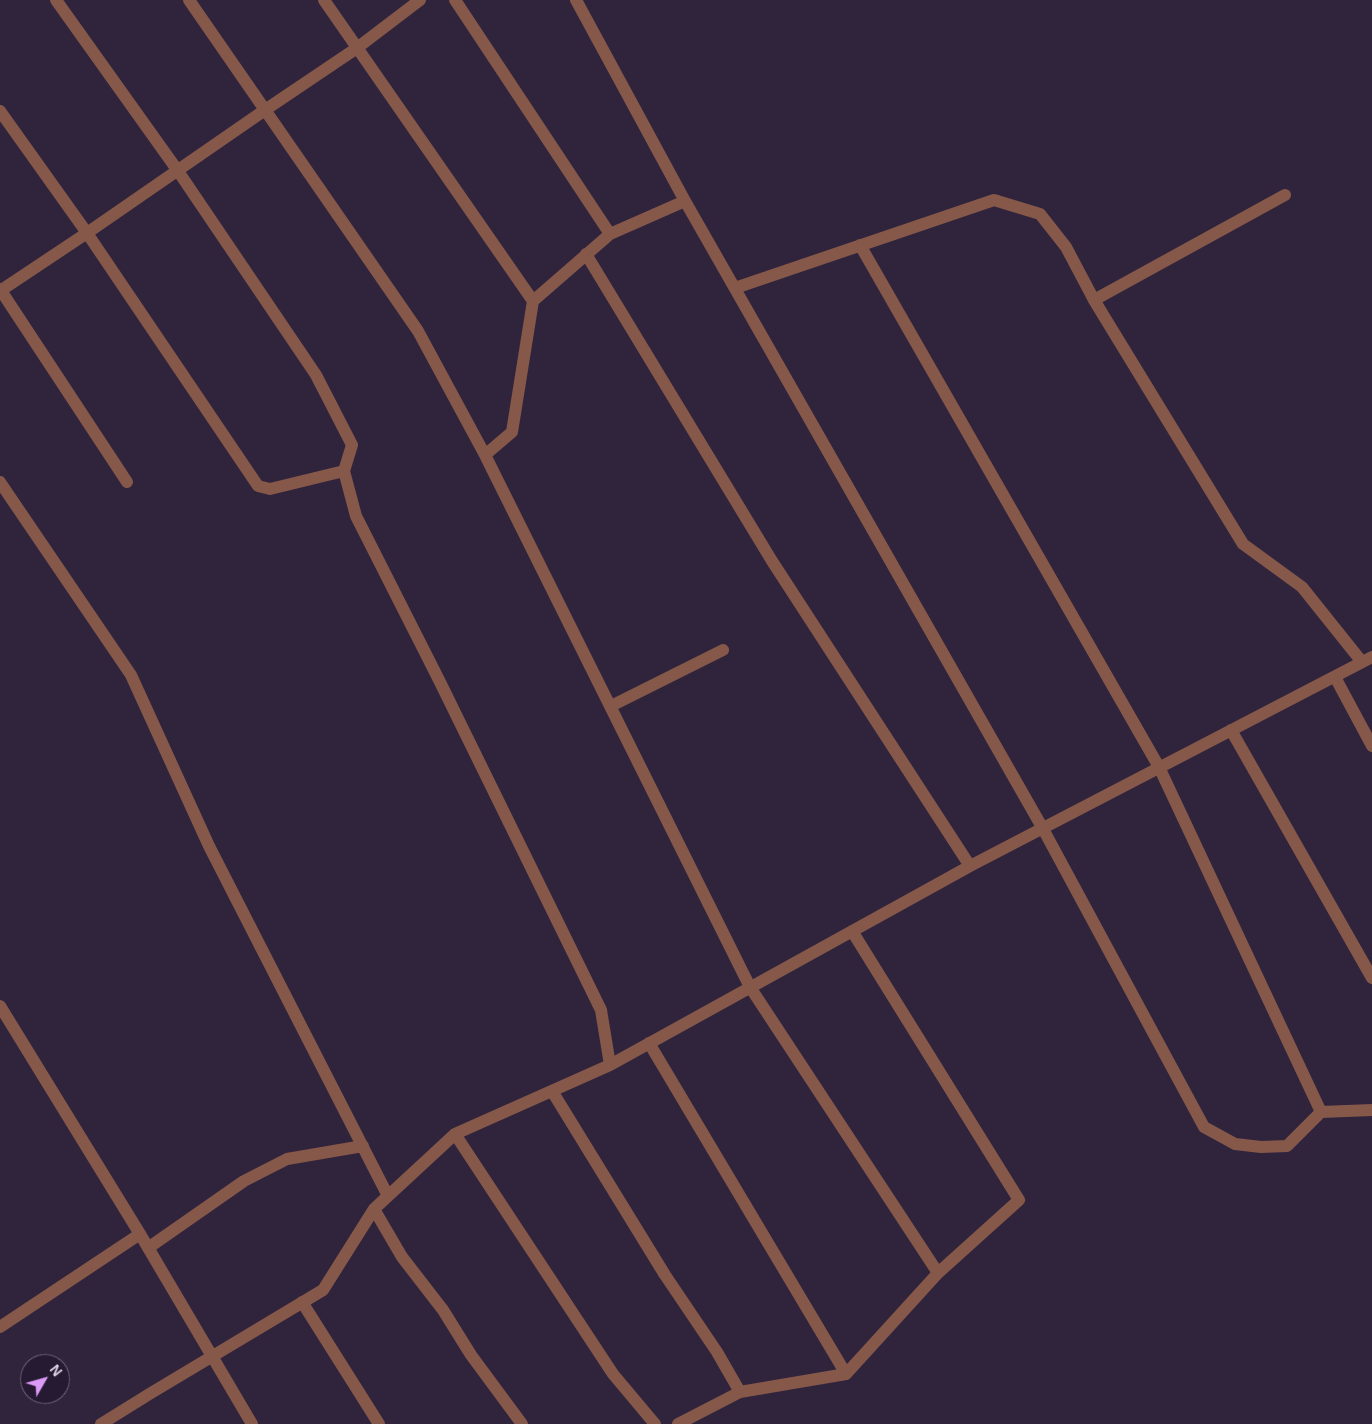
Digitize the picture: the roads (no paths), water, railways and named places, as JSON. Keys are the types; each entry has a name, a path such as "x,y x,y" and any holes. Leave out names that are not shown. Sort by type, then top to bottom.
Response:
{"street":[{"path":"56,0 178,171 316,375 352,445 344,470 356,516 601,1010 610,1065"},
{"path":"189,0 418,330 485,455 750,987 938,1273"},
{"path":"324,0 533,301"},
{"path":"127,482 0,290 87,233 357,48 420,0"},
{"path":"454,0 610,234"},
{"path":"576,0 734,288 1042,827 1204,1127 1236,1144 1261,1147 1287,1146 1321,1112 1372,1110"},
{"path":"0,111 87,233 258,486 270,489 344,470"},
{"path":"1094,300 1285,195"},
{"path":"101,1424 323,1290 374,1209 456,1134 610,1065 1042,827 1367,659 1302,587 1243,544 1094,300 1066,247 1040,214 994,200 734,288"},
{"path":"485,455 512,432 533,301 610,234 685,201"},
{"path":"860,245 1159,767 1321,1112"},
{"path":"586,254 772,560 970,866"},
{"path":"0,482 131,676 209,846 388,1196"},
{"path":"611,706 723,650"},
{"path":"1335,676 1372,746"},
{"path":"1232,730 1372,978"},
{"path":"678,1424 740,1392 846,1374 938,1273 1019,1200 852,931"},
{"path":"0,1006 213,1355 252,1424"},
{"path":"649,1043 846,1374"},
{"path":"552,1091 660,1267 717,1352 740,1392"},
{"path":"456,1134 613,1374 654,1424"},
{"path":"148,1248 244,1181 273,1165 287,1159 363,1146"},
{"path":"374,1209 402,1258 443,1310 470,1355 522,1424"},
{"path":"0,1327 140,1234"},
{"path":"302,1302 379,1424"}]}
